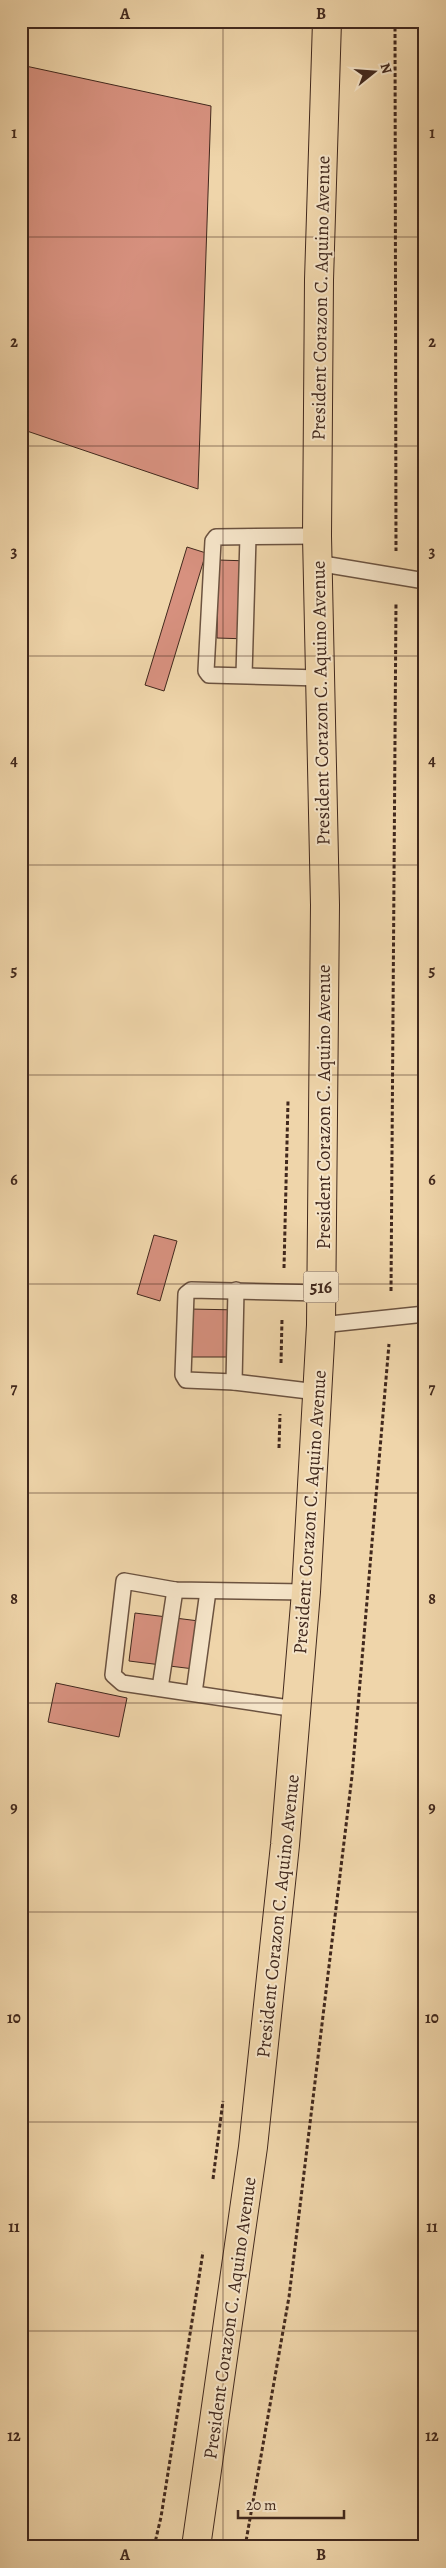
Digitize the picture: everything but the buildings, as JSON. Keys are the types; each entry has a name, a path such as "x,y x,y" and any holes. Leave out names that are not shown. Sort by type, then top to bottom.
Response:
{"highway":[{"name":"President Corazon C. Aquino Avenue","path":"196,2547 253,2147 285,1845 306,1592 321,1325 325,905 317,536 319,280 327,21"}],"lane":[{"path":"317,536 222,536 213,541 206,671 209,675 320,678"},
{"path":"244,675 248,537"},
{"path":"317,563 425,581"},
{"path":"317,1392 234,1382 192,1382 186,1380 184,1375 186,1294 191,1290 321,1293"},
{"path":"234,1382 236,1290"},
{"path":"321,1325 425,1314"},
{"path":"296,1709 122,1683 113,1676 122,1583 127,1580 175,1590 306,1592"},
{"path":"160,1688 175,1590"},
{"path":"194,1693 208,1591"}],"path":[{"path":"245,2547 289,2297 352,1776 391,1318 396,575 395,21"}]}
